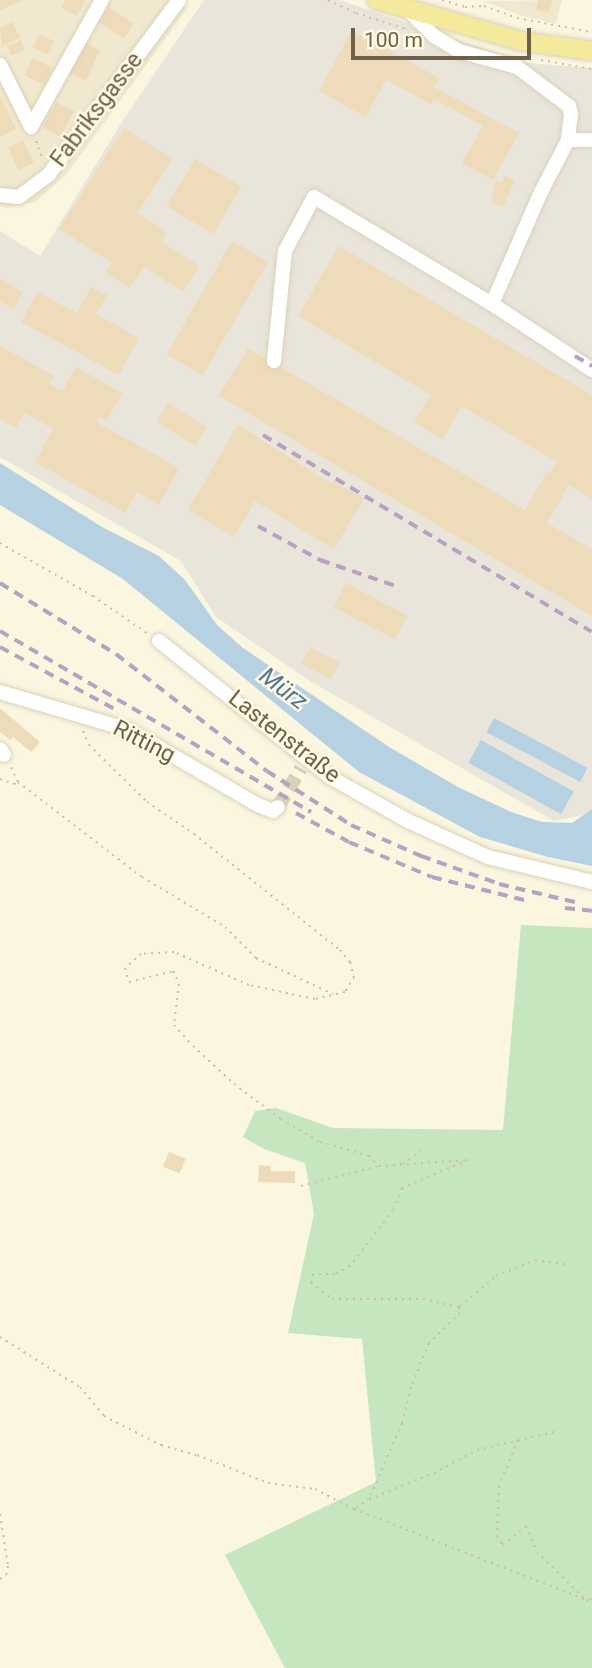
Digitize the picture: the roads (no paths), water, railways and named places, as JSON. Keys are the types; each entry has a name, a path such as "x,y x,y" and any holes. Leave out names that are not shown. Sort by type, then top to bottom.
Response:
{"main road":[{"path":"377,0 521,41 592,51"}],"street":[{"path":"0,65 30,127 102,0"},
{"name":"Fabriksgasse","path":"0,195 19,197 49,174 179,0"},
{"path":"408,10 433,36 459,51 517,67 569,106 568,140 541,192 492,304"},
{"path":"568,140 592,141"},
{"path":"274,361 285,251 314,197 492,304 592,370"},
{"name":"Lastenstraße","path":"159,641 197,668 304,764 408,821 488,857 592,882"},
{"name":"Ritting","path":"0,692 129,730 258,805 273,811 278,807"}],"water":[{"name":"Mürz","path":"0,463 102,527 159,556 185,580 217,625 243,648 389,747 458,787 511,812 542,822 572,823 592,809 592,866 548,857 480,837 359,772 123,579 0,505"},
{"path":"494,718 588,768 580,782 486,732"},
{"path":"481,740 574,791 561,814 468,763"}],"tunnel":[{"path":"278,807 301,768"}],"railway":[{"path":"575,356 592,366"},
{"path":"263,435 592,632"},
{"path":"258,526 320,560 399,587"},
{"path":"0,583 116,654 267,771 351,825 421,856 499,884 579,903"},
{"path":"0,631 311,812"},
{"path":"0,647 120,712"},
{"path":"296,813 349,842 432,877 524,900"},
{"path":"565,908 592,911"}]}
